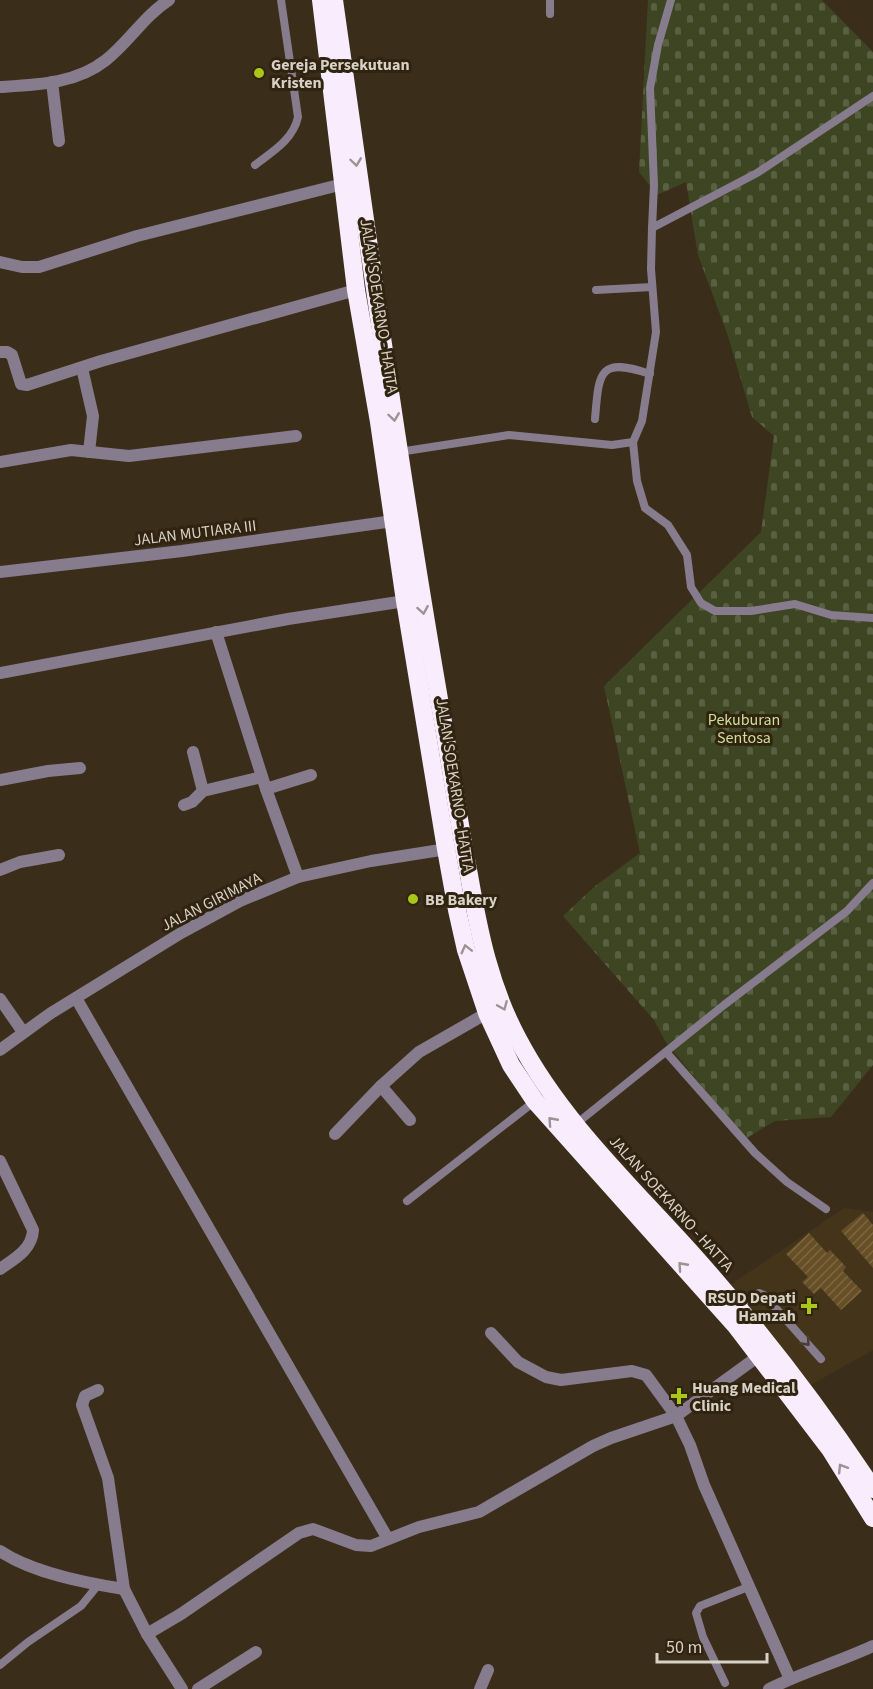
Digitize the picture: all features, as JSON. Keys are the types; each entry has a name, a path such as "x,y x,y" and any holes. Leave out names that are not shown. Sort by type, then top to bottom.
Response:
{"highway":[{"name":"JALAN SOEKARNO - HATTA","path":"321,0 399,452 455,848 466,950 487,1013 511,1065 535,1101 732,1311"},
{"name":"JALAN SOEKARNO - HATTA","path":"334,0 345,136 343,184 356,290 379,422 405,601 455,848 492,982 518,1039 543,1082 575,1124 844,1444 873,1489"},
{"name":"JALAN SOEKARNO - HATTA","path":"765,1351 873,1518"}],"street":[{"path":"0,87 52,82 87,72 106,60 157,8 170,0"},
{"path":"52,82 59,141"},
{"path":"0,262 22,267 39,267 148,233 343,184"},
{"path":"0,352 7,351 12,355 23,386 356,290"},
{"path":"82,368 93,416 89,452"},
{"path":"0,462 71,450 129,456 296,436"},
{"name":"JALAN MUTIARA III","path":"0,572 211,547 393,521"},
{"path":"0,673 288,619 405,601"},
{"path":"216,632 264,783 298,876"},
{"path":"193,752 203,791"},
{"path":"0,780 80,768"},
{"path":"184,805 192,802 203,791 311,775"},
{"name":"JALAN GIRIMAYA","path":"0,1050 23,1032 76,998 181,933 240,901 298,876 455,848"},
{"path":"0,870 20,862 59,855"},
{"path":"76,998 388,1539"},
{"path":"0,999 23,1032"},
{"path":"335,1134 381,1086 418,1052 487,1013"},
{"path":"381,1086 410,1120"},
{"path":"0,1161 33,1230 26,1250 0,1269"},
{"path":"491,1333 519,1362 554,1379 632,1371 646,1375 676,1416 690,1444 704,1485 790,1678"},
{"path":"147,1634 181,1614 299,1533 318,1530 363,1547 436,1521 479,1512 593,1446 676,1416 765,1351"},
{"path":"98,1390 85,1396 82,1403 108,1478 124,1589 147,1634 182,1689"},
{"path":"0,1551 37,1568 98,1585 124,1589"},
{"path":"769,1689 790,1678 849,1658 873,1646"},
{"path":"198,1689 256,1652"},
{"path":"480,1689 488,1670"}],"lane":[{"path":"255,165 287,140 296,126 298,117 281,0"},
{"path":"549,14 550,0"},
{"path":"671,0 658,45 650,88 654,185 651,269 656,332 642,422 633,442 638,481 645,508 668,525 687,555 691,587 701,603 715,611 751,611 795,604 831,615 873,618"},
{"path":"652,228 757,173 873,96"},
{"path":"596,290 652,287"},
{"path":"595,419 598,385 608,369 620,366 650,374"},
{"path":"399,452 509,435 612,445 633,442"},
{"path":"575,1124 724,1005 848,911 873,883"},
{"path":"666,1052 755,1153 787,1182 826,1209"},
{"path":"407,1201 535,1101"},
{"path":"732,1311 759,1293 764,1294 821,1359"},
{"path":"0,1665 28,1642 81,1606 98,1585"},
{"path":"725,1683 696,1613 700,1606 748,1587"}],"shaded area":[{"name":"RSUD Depati Hamzah","path":"844,1208 873,1212 873,1350 807,1387 730,1285"}],"green space":[{"name":"Pekuburan Sentosa","path":"648,0 822,0 873,52 873,1065 831,1117 775,1121 745,1139 665,1041 654,1020 563,916 594,887 640,853 604,686 761,532 774,436 752,417 727,333 698,255 686,182 657,195 639,172"}],"building":[{"path":"863,1213 873,1225 873,1268 841,1231"},
{"path":"809,1233 827,1253 830,1250 846,1267 843,1271 862,1291 841,1310 821,1288 814,1294 802,1282 808,1277 786,1254"}],"place":[{"name":"Gereja Persekutuan Kristen","path":"259,73"},
{"name":"BB Bakery","path":"413,899"},
{"name":"RSUD Depati Hamzah","path":"809,1306"},
{"name":"Huang Medical Clinic","path":"679,1396"}]}
